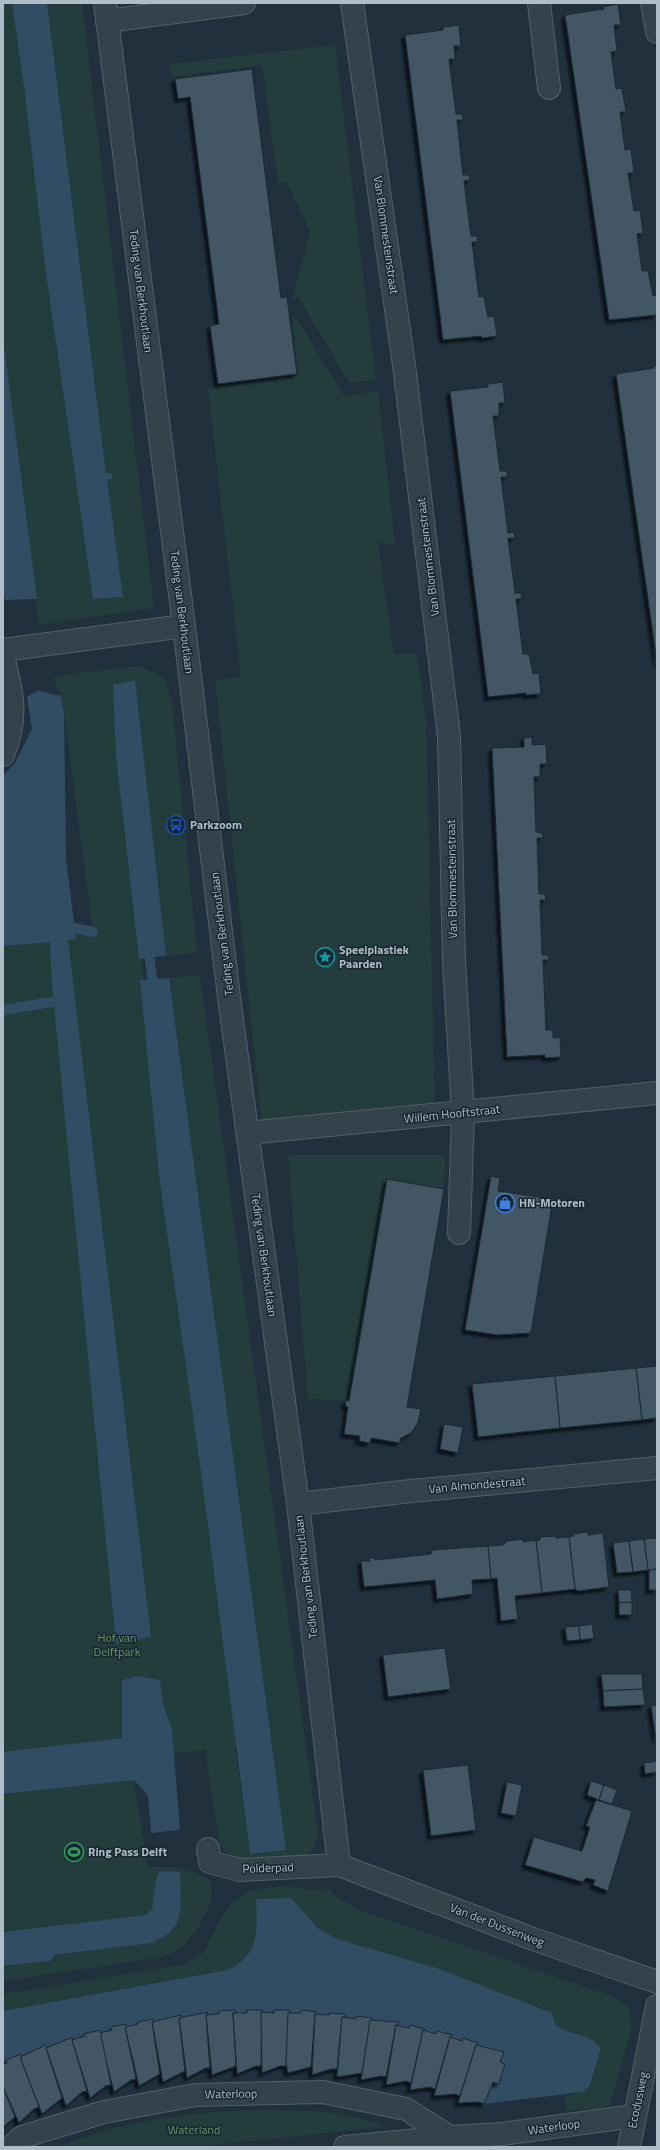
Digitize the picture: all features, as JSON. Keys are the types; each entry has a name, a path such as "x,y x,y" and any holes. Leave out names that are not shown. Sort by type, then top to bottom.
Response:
{"street":[{"path":"106,12 244,3"},
{"name":"Van Blommesteinstraat","path":"352,3 404,366 450,736 454,962 463,1114 459,1233"},
{"path":"539,3 549,88"},
{"path":"652,3 657,32"},
{"name":"Teding van Berkhoutlaan","path":"106,12 184,626 230,1005 298,1504 339,1865"},
{"path":"3,650 184,626"},
{"path":"3,656 12,689 14,718 3,755"},
{"name":"Willem Hooftstraat","path":"248,1133 463,1114 657,1093"},
{"name":"Van Almondestraat","path":"298,1504 411,1491 657,1468"},
{"name":"Polderpad","path":"208,1849 210,1862 240,1870 339,1865"},
{"name":"Van der Dussenweg","path":"339,1865 533,1939 657,1982"},
{"name":"Ecodusweg","path":"629,2147 657,2006"},
{"name":"Waterloop","path":"11,2147 22,2137 104,2112 202,2095 323,2092 406,2109 450,2136"},
{"name":"Waterloop","path":"345,2147 450,2136 502,2134 635,2116"}],"green space":[{"path":"3,3 12,3 25,94 45,267 93,599 123,597 107,480 112,479 111,473 106,474 47,3 82,3 154,608 39,625 3,338"},
{"path":"335,45 376,380 349,383 299,298 292,299 310,232 287,183 278,183 262,65 172,77 169,64"},
{"path":"296,317 344,396 378,391 395,544 378,543 394,654 416,653 426,717 435,1109 262,1124 215,680 241,676 208,388 298,376 292,318"},
{"name":"Hof van Delftpark","path":"140,666 163,677 172,701 197,953 166,956 159,906 113,685 116,757 134,920 136,920 245,1746 235,1747 250,1854 286,1850 169,978 200,975 318,1834 314,1848 303,1859 249,1865 231,1856 220,1845 205,1750 3,1772 3,936 92,925 64,712 61,696 53,678 77,673"},
{"path":"288,1155 445,1155 444,1189 387,1179 349,1401 308,1399"},
{"name":"Ring Pass Delft","path":"134,1780 148,1867 181,1868 195,1872 210,1881 212,1899 200,1925 184,1946 164,1957 3,1981 3,1966 50,1961 55,1955 153,1943 180,1872 168,1871 155,1899 154,1910 145,1915 3,1932 3,1794"},
{"path":"284,1886 314,1890 328,1888 338,1898 362,1911 613,1996 629,2009 631,2030 610,2105 600,2108 566,2111 566,2096 583,2092 590,2085 601,2048 597,2043 585,2037 555,2025 551,2013 437,1968 337,1939 319,1929 291,1898 257,1899 256,1932 251,1949 237,1964 226,1970 3,2011 3,1994 185,1964 204,1952 220,1920 233,1901 249,1891"},
{"name":"Waterland","path":"239,2110 294,2110 335,2113 354,2116 387,2127 194,2147 58,2147 102,2132 147,2121 193,2114"}],"water":[{"path":"12,3 47,3 106,473 112,473 112,479 107,480 123,597 93,599 45,267 25,94"},
{"path":"3,338 37,599 5,600 3,588"},
{"path":"135,680 166,956 139,959 116,757 113,685"},
{"path":"38,691 61,696 64,712 66,859 76,939 68,940 151,1637 116,1644 52,985 50,942 3,946 3,776 15,763 32,729 27,697"},
{"path":"169,978 286,1850 250,1854 202,1479 160,1183 140,980"},
{"path":"138,1676 160,1680 163,1704 172,1730 180,1830 151,1833 148,1796 134,1780 3,1794 3,1752 122,1738 122,1680"},
{"path":"159,1872 180,1872 181,1908 177,1924 168,1934 153,1943 55,1955 50,1961 3,1966 3,1932 145,1915 152,1910 156,1879"},
{"path":"291,1898 319,1929 337,1939 437,1968 552,2013 555,2025 597,2043 601,2048 590,2085 583,2092 484,2104 498,2056 431,2034 301,2015 215,2015 147,2025 93,2037 3,2068 3,2011 227,1970 238,1964 246,1957 251,1949 256,1932 256,1899"}],"building":[{"path":"618,4 621,25 614,25 617,51 611,52 616,89 622,88 626,112 620,112 625,150 631,149 634,173 628,173 634,211 640,210 643,233 637,234 642,271 648,271 653,296 657,295 657,315 609,320 565,15 604,9 603,7"},
{"path":"459,25 461,46 454,46 455,59 449,59 456,114 462,114 463,120 457,120 463,175 469,175 470,180 464,181 471,236 477,236 478,242 472,242 479,297 484,297 488,317 494,316 497,336 443,340 405,35 443,30 443,27"},
{"path":"252,69 281,298 287,297 297,374 218,384 210,326 219,324 190,97 178,99 175,79"},
{"path":"653,366 657,366 657,663 616,374 654,368"},
{"path":"503,382 505,403 499,403 499,416 493,416 500,471 507,471 507,477 501,477 508,533 514,532 515,538 508,538 515,593 521,593 522,599 516,599 523,654 529,654 533,674 539,673 541,694 526,695 526,693 488,697 450,391 488,387 488,384"},
{"path":"532,737 532,745 546,744 547,764 540,764 540,777 534,777 536,832 542,833 543,838 537,838 539,894 545,894 546,900 540,900 542,955 548,955 549,960 543,960 546,1030 553,1030 553,1038 560,1037 561,1057 545,1058 545,1055 507,1057 492,748 524,747 524,738"},
{"path":"491,1176 500,1178 498,1191 553,1199 531,1333 498,1335 465,1330"},
{"path":"387,1179 444,1189 407,1407 421,1409 418,1422 412,1432 400,1439 400,1443 371,1438 370,1443 359,1441 360,1436 344,1434 348,1407 345,1406 346,1400 349,1401"},
{"path":"657,1366 657,1418 642,1420 636,1368"},
{"path":"636,1368 642,1420 560,1428 555,1376"},
{"path":"555,1376 560,1428 478,1437 472,1384"},
{"path":"444,1424 463,1427 458,1453 440,1449"},
{"path":"588,1532 588,1535 603,1533 609,1587 578,1591 575,1589 569,1537 573,1536 573,1534"},
{"path":"556,1536 556,1538 569,1537 575,1589 542,1593 536,1540 540,1540 540,1537"},
{"path":"657,1538 657,1569 648,1570 644,1539"},
{"path":"523,1539 523,1542 536,1540 542,1593 515,1596 518,1619 501,1621 497,1578 491,1579 488,1546 503,1545 507,1541"},
{"path":"644,1539 648,1570 633,1572 629,1541"},
{"path":"629,1541 633,1572 617,1573 613,1543"},
{"path":"488,1546 491,1579 472,1580 473,1594 437,1599 435,1580 364,1587 361,1561 370,1561 369,1558 375,1558 375,1560 431,1554 432,1550"},
{"path":"657,1569 657,1590 649,1590 649,1570"},
{"path":"618,1590 631,1590 632,1602 619,1603"},
{"path":"632,1602 632,1615 619,1615 619,1603"},
{"path":"592,1624 594,1638 580,1640 579,1626"},
{"path":"579,1626 580,1640 567,1641 565,1627"},
{"path":"445,1648 451,1689 388,1697 383,1655"},
{"path":"601,1674 642,1674 643,1689 603,1691"},
{"path":"643,1689 645,1705 604,1707 603,1691"},
{"path":"657,1705 657,1739 656,1739 651,1706"},
{"path":"657,1761 657,1772 645,1774 644,1763"},
{"path":"468,1765 476,1830 431,1836 423,1770"},
{"path":"591,1781 604,1785 599,1800 587,1795"},
{"path":"507,1782 522,1785 516,1816 501,1813"},
{"path":"604,1785 617,1790 612,1804 599,1800"},
{"path":"596,1800 632,1811 608,1891 593,1885 595,1880 586,1878 583,1882 525,1865 534,1837 582,1851 590,1827 586,1826"},
{"path":"235,2010 235,2013 233,2013 236,2066 212,2075 206,2015 219,2014 219,2011"},
{"path":"247,2010 262,2010 261,2066 256,2066 237,2074 233,2013 247,2013"},
{"path":"274,2010 290,2010 286,2066 280,2066 262,2073 261,2012 274,2013"},
{"path":"302,2010 317,2012 315,2014 311,2067 288,2073 286,2063 288,2013 301,2013"},
{"path":"208,2012 206,2015 210,2068 206,2068 187,2078 179,2018"},
{"path":"329,2013 344,2014 345,2017 342,2017 337,2069 331,2069 312,2075 315,2014 329,2015"},
{"path":"181,2015 181,2018 179,2018 185,2071 163,2082 152,2022"},
{"path":"356,2016 372,2018 362,2073 337,2077 342,2017 356,2019"},
{"path":"153,2019 154,2022 152,2022 160,2074 139,2086 125,2027 138,2024 138,2022"},
{"path":"370,2020 399,2022 398,2025 396,2025 386,2077 381,2076 361,2080"},
{"path":"126,2024 127,2027 125,2027 136,2079 131,2080 114,2092 99,2033 112,2030 111,2027"},
{"path":"396,2025 409,2028 410,2025 425,2029 423,2030 411,2083 406,2081 386,2085"},
{"path":"100,2030 111,2085 106,2086 90,2098 72,2040 85,2036 84,2034"},
{"path":"423,2030 436,2034 437,2031 452,2035 450,2037 435,2089 430,2087 410,2090"},
{"path":"73,2037 72,2040 87,2091 82,2092 66,2106 46,2048"},
{"path":"450,2037 462,2041 463,2038 478,2043 476,2045 460,2096 455,2094 434,2096"},
{"path":"46,2045 62,2098 42,2114 20,2057"},
{"path":"476,2045 504,2052 500,2062 505,2064 499,2084 493,2082 484,2104 479,2102 458,2103"},
{"path":"21,2054 22,2057 20,2057 39,2107 34,2109 19,2123 3,2087 3,2064 7,2063 6,2060"},
{"path":"3,2087 15,2117 3,2127"}],"waterway":[{"path":"61,925 93,932"},
{"path":"148,944 154,994"},
{"path":"3,1010 64,1000"}],"place":[{"name":"Parkzoom","path":"176,825"},
{"name":"Speelplastiek Paarden","path":"325,957"},
{"name":"HN-Motoren","path":"505,1203"},
{"name":"Ring Pass Delft","path":"74,1852"}]}
